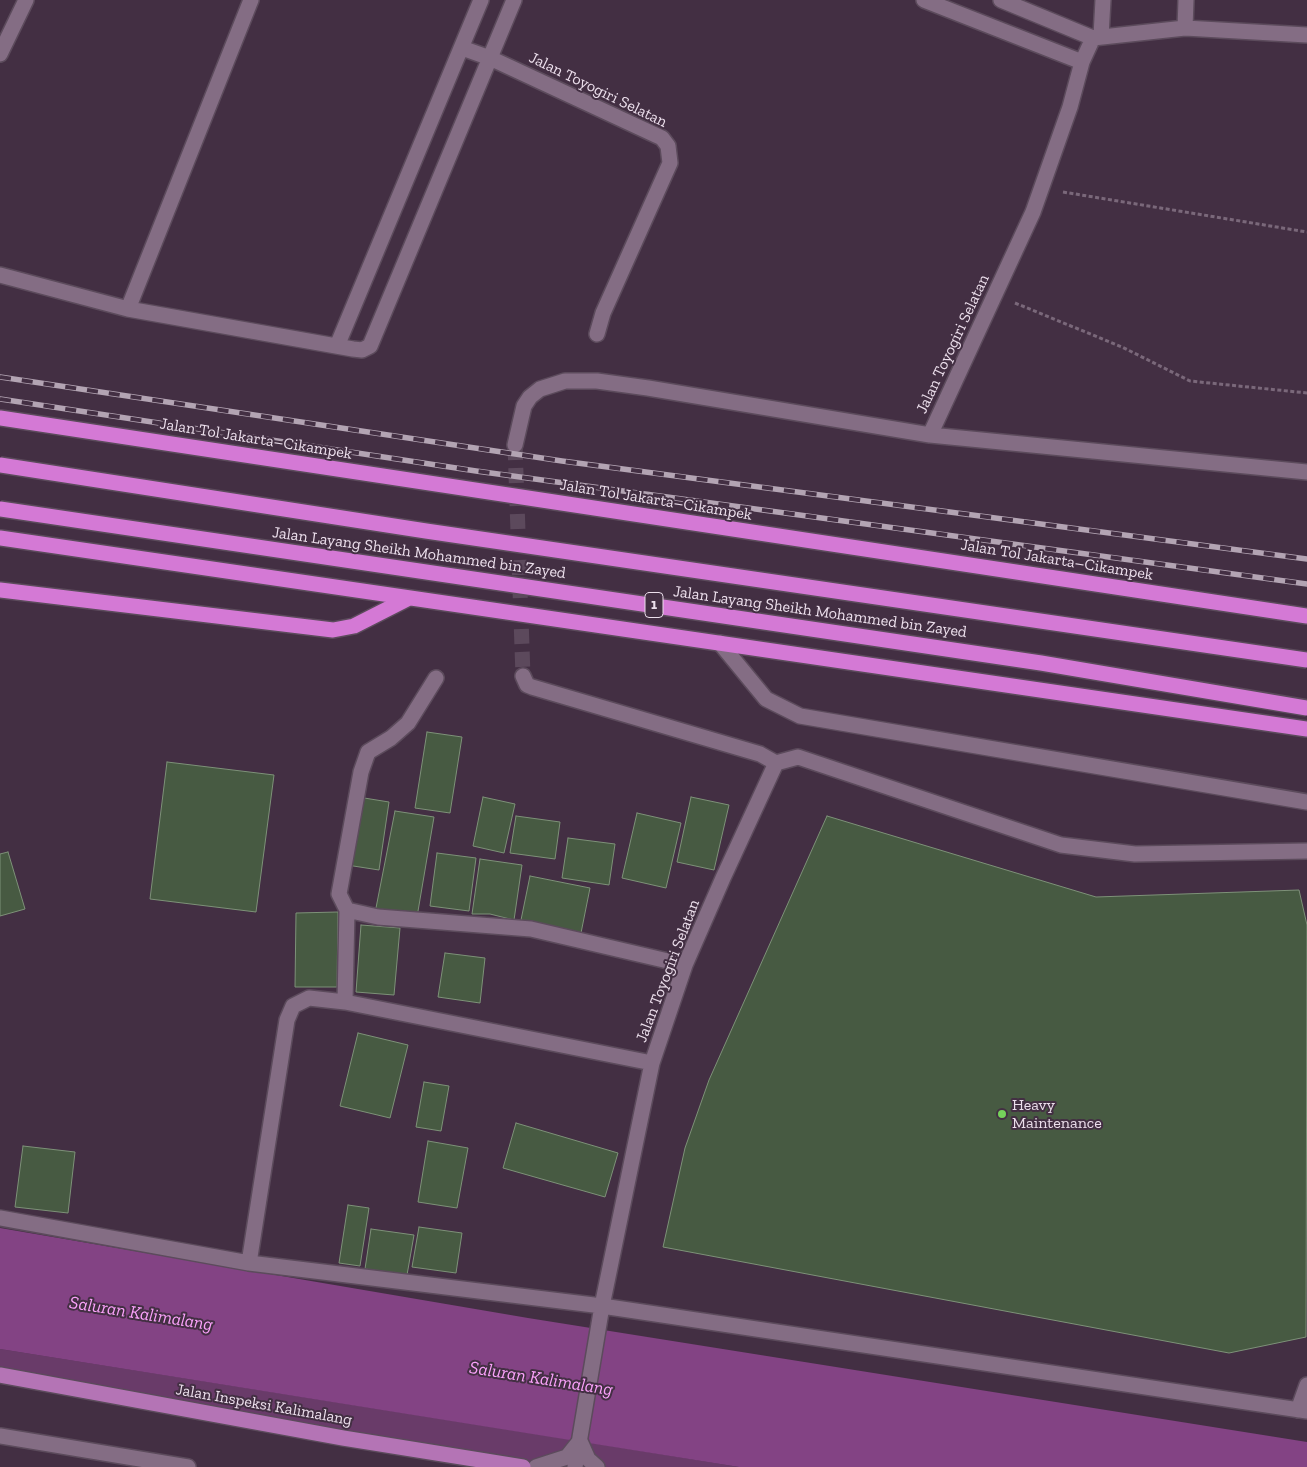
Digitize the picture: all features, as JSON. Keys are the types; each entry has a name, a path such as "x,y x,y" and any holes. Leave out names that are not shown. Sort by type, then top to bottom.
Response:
{"highway":[{"name":"Jalan Tol Jakarta–Cikampek","path":"0,418 1307,616"},
{"name":"Jalan Layang Sheikh Mohammed bin Zayed","path":"0,465 436,533 1307,660"},
{"name":"Jalan Layang Sheikh Mohammed bin Zayed","path":"0,509 1042,663 1307,708"},
{"name":"1","path":"0,538 1307,729"},
{"path":"0,590 334,630 354,626 409,598"}],"main road":[{"name":"Jalan Inspeksi Kalimalang","path":"0,1375 342,1438 523,1467"}],"street":[{"path":"0,54 26,0"},
{"path":"128,309 252,0"},
{"path":"337,346 481,0"},
{"path":"0,275 128,309 362,350 370,346 514,0"},
{"path":"924,0 1082,62"},
{"path":"1001,0 1097,37 1185,28 1307,36"},
{"path":"1097,37 1103,0"},
{"path":"1185,28 1186,0"},
{"name":"Jalan Toyogiri Selatan","path":"514,445 524,406 530,397 540,388 565,381 597,381 648,388 930,434 995,295 1042,188 1070,107 1082,62 1097,37"},
{"name":"Jalan Toyogiri Selatan","path":"462,48 490,58 662,138 668,146 670,163 603,313 597,334"},
{"path":"930,434 1307,472"},
{"path":"720,643 766,699 800,716 1307,802"},
{"path":"523,676 527,685 532,687 760,754 776,763 798,757 1061,845 1136,854 1307,851"},
{"path":"346,1002 348,910 339,894 361,772 368,752 391,738 408,723 436,678"},
{"name":"Jalan Toyogiri Selatan","path":"575,1467 602,1306 652,1063 685,966 776,763"},
{"path":"348,910 378,917 531,929 685,966"},
{"path":"248,1263 287,1020 293,1006 308,998 346,1002 652,1063"},
{"path":"0,1218 248,1263 602,1306 1302,1411 1307,1385"},
{"path":"0,1436 188,1467"},
{"path":"536,1467 567,1456 580,1441 588,1460 597,1467"}],"path":[{"path":"1042,188 1307,232"},
{"path":"995,295 1122,347 1190,380 1307,393"}],"shaded area":[{"path":"0,1349 739,1467 597,1467 588,1459 536,1467 0,1374"}],"water":[{"name":"Saluran Kalimalang","path":"0,1228 528,1318 1307,1442 1307,1467 739,1467 0,1349"}],"building":[{"path":"427,732 462,737 450,813 415,808"},
{"path":"167,762 274,775 256,912 150,899"},
{"path":"358,797 389,802 379,870 347,865"},
{"path":"483,797 515,804 504,853 473,846"},
{"path":"691,797 729,805 714,870 677,862"},
{"path":"395,811 434,817 417,917 375,913"},
{"path":"637,813 681,823 666,888 622,878"},
{"path":"516,816 560,822 555,859 510,853"},
{"name":"Heavy Maintenance","path":"827,816 1096,897 1299,890 1307,925 1306,1337 1229,1353 663,1247 685,1148 709,1080"},
{"path":"568,838 615,844 609,885 562,878"},
{"path":"8,852 25,909 0,916 0,854"},
{"path":"437,853 476,858 469,911 430,906"},
{"path":"480,859 522,865 514,920 490,914 472,914"},
{"path":"530,876 590,888 581,933 521,920"},
{"path":"338,912 337,987 295,987 296,913"},
{"path":"361,925 400,928 394,995 356,992"},
{"path":"445,953 485,958 480,1003 438,997"},
{"path":"358,1033 408,1045 390,1118 340,1106"},
{"path":"424,1082 449,1086 441,1131 416,1127"},
{"path":"516,1123 618,1153 605,1197 503,1168"},
{"path":"428,1141 468,1148 457,1208 418,1202"},
{"path":"23,1146 75,1152 68,1213 15,1207"},
{"path":"348,1205 369,1208 360,1266 339,1263"},
{"path":"419,1227 462,1233 456,1273 412,1267"},
{"path":"371,1229 414,1235 407,1275 365,1269"}],"tunnel":[{"path":"515,445 523,676"}],"railway":[{"path":"0,377 562,461 1307,559"},
{"path":"0,399 476,471 1307,584"}],"place":[{"name":"Heavy Maintenance","path":"1002,1114"}]}
